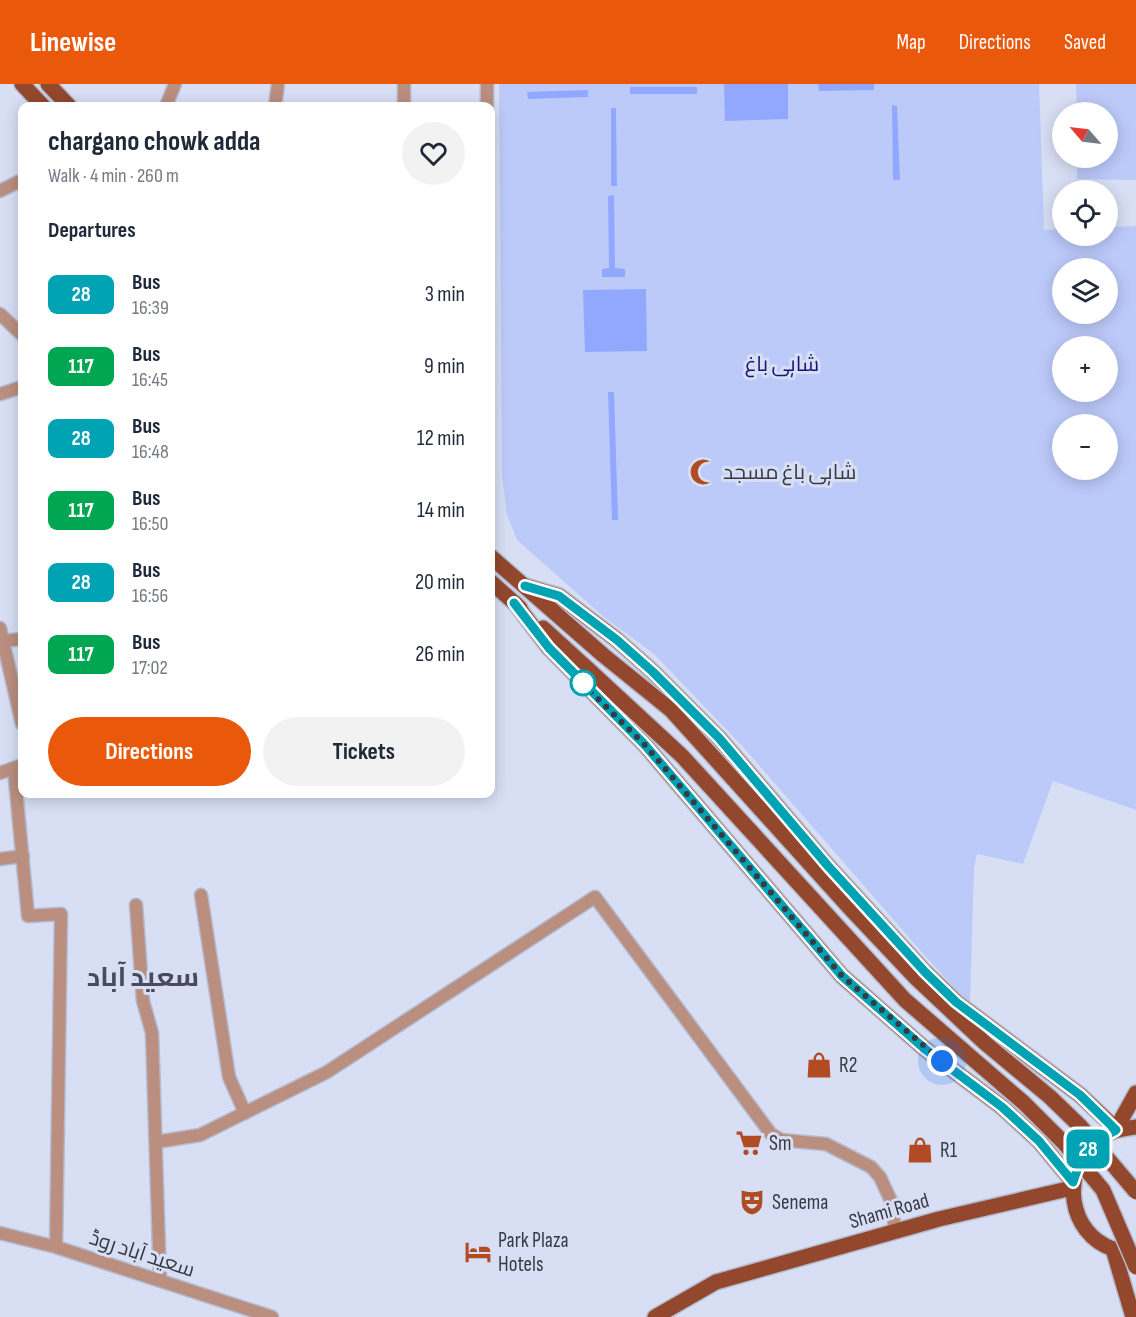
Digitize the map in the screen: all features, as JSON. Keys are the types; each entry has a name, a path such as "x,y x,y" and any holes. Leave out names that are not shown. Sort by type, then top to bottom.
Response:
{"main road":[{"path":"22,84 39,102"},
{"path":"48,84 65,102"},
{"path":"495,560 603,655 671,710 916,978 985,1043 1073,1119 1136,1192"},
{"path":"495,586 682,756 905,1000 1024,1103 1064,1143 1103,1190 1136,1267"},
{"path":"525,586 559,596 617,640 653,672 719,738 828,866 925,972 956,1002 1080,1095 1116,1130"},
{"path":"514,603 549,648 645,745 842,976 925,1049 1002,1107 1039,1141 1072,1185 1077,1214 1091,1235 1113,1249 1136,1252"},
{"path":"1116,1130 1136,1093"},
{"path":"1072,1185 1080,1160 1095,1141 1116,1130 1136,1127"},
{"name":"Shami Road","path":"655,1317 716,1282 1072,1185"},
{"path":"1113,1249 1133,1317"}],"street":[{"path":"168,102 175,84"},
{"path":"275,102 278,84"},
{"path":"404,84 404,102"},
{"path":"487,84 487,102"},
{"path":"0,191 18,182"},
{"path":"0,314 18,331"},
{"path":"0,394 18,388"},
{"path":"18,638 1,634 18,707"},
{"path":"0,773 18,767"},
{"path":"20,798 28,916 61,914 56,1247"},
{"path":"0,859 23,856"},
{"path":"201,896 229,1077 245,1113"},
{"path":"156,1142 200,1135 327,1072 595,897 771,1134 781,1140 826,1144 871,1167 880,1177 892,1203 895,1232"},
{"path":"136,905 143,1001 152,1033 160,1280"},
{"name":"سعید آباد روڈ","path":"0,1233 56,1247 272,1317"}],"green space":[{"name":"شاہی باغ","path":"499,84 1039,84 1044,230 1052,230 1052,246 1118,246 1118,227 1136,226 1136,810 1053,781 1023,864 977,854 974,868 970,1005 744,748 654,654 604,617 517,540 507,515 502,475"},
{"path":"1076,84 1136,84 1136,180 1077,179 1077,168 1118,168 1118,102 1077,102"}],"water":[{"path":"724,84 788,84 788,119 725,121"},
{"path":"818,84 874,84 874,90 819,91"},
{"path":"630,87 697,87 697,94 630,94"},
{"path":"588,90 588,97 528,99 527,92"},
{"path":"892,105 897,106 900,180 893,180"},
{"path":"611,108 616,108 617,186 611,186"},
{"path":"614,195 615,268 625,269 625,277 602,277 602,269 609,268 608,196"},
{"path":"646,289 647,351 585,352 583,290"},
{"path":"608,392 614,392 618,520 612,520"}],"bus line":[{"name":"28","path":"514,603 549,648 645,745 842,976 925,1049 1002,1107 1039,1141 1073,1182 1080,1160 1095,1141 1116,1130 1080,1095 983,1024 925,972 828,866 686,702 617,640 559,596 525,586"}],"place":[{"name":"شاہی باغ مسجد","path":"703,472"},
{"name":"R2","path":"819,1065"},
{"name":"Sm","path":"749,1143"},
{"name":"R1","path":"920,1150"},
{"name":"Senema","path":"752,1202"},
{"name":"Park Plaza Hotels","path":"478,1252"}],"district":[{"name":"سعید آباد","path":"143,978"}],"route":[{"path":"583,683 579,680 645,745 842,976 925,1049 942,1061"}]}
